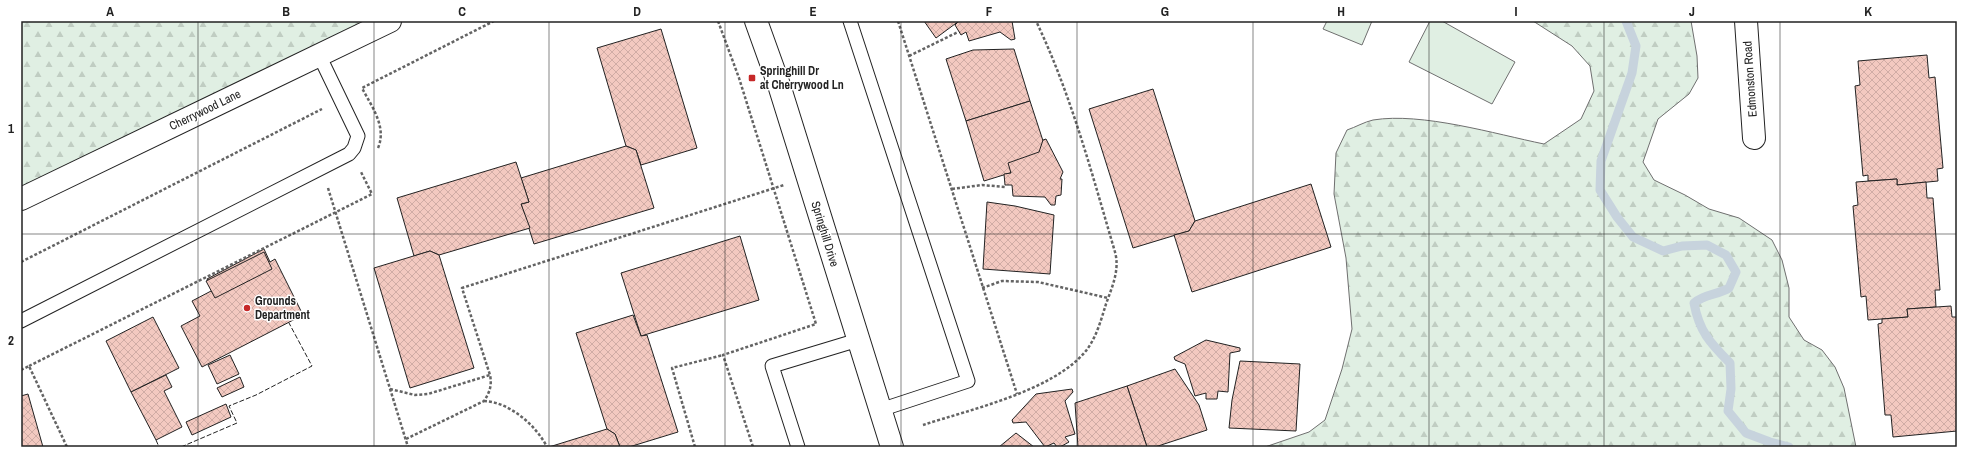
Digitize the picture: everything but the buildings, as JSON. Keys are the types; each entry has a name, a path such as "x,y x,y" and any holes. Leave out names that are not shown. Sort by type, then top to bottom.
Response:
{"street":[{"name":"Cherrywood Lane","path":"21,199 390,21"},
{"name":"Springhill Drive","path":"756,21 779,85 892,447"},
{"name":"Edmonston Road","path":"1746,21 1754,138"}],"lane":[{"path":"850,21 968,381 880,410"},
{"path":"21,321 349,154 357,142 358,136 319,55"},
{"path":"798,447 772,366 858,340"}],"path":[{"path":"21,262 494,21"},
{"path":"695,447 672,368 723,355 816,324 739,78 718,21"},
{"path":"898,21 1017,394"},
{"path":"923,425 1017,394 1065,369 1086,351 1095,335 1117,269 1117,258 1066,96 1052,56 1036,21"},
{"path":"909,56 958,32"},
{"path":"362,88 382,130 381,142 376,153"},
{"path":"21,370 372,194 360,171 365,166"},
{"path":"322,169 408,447"},
{"path":"484,401 489,394 492,384 462,288 808,178"},
{"path":"952,189 982,185 1006,187"},
{"path":"982,288 1002,281 1038,282 1108,298"},
{"path":"723,355 753,447"},
{"path":"29,366 67,447"},
{"path":"389,389 415,395 428,394 490,375"},
{"path":"406,439 484,401 496,401 524,419 542,438 547,447"}],"green space":[{"path":"21,21 390,21 21,199"},
{"path":"1327,21 1372,21 1362,45 1323,29"},
{"path":"1430,21 1442,21 1515,62 1492,104 1409,62"},
{"path":"1533,21 1691,21 1697,56 1698,78 1689,94 1658,119 1643,162 1654,180 1709,209 1739,218 1772,240 1782,260 1789,288 1789,317 1804,340 1822,350 1835,367 1844,388 1856,447 1265,447 1309,432 1325,420 1342,369 1352,329 1346,258 1334,194 1336,153 1347,130 1373,120 1392,118 1414,119 1458,125 1544,144 1581,119 1594,91 1590,66 1572,46"}],"waterway":[{"path":"1626,21 1636,46 1632,73 1601,161 1600,190 1617,217 1633,237 1663,251 1682,246 1707,245 1726,255 1736,272 1729,288 1702,298 1694,303 1696,313 1706,336 1730,363 1731,389 1728,411 1746,433 1789,447"}],"fence":[{"path":"181,447 237,423 229,406 256,395 312,366 289,323"},
{"path":"156,440 159,447"}],"place":[{"name":"Springhill Dr at Cherrywood Ln","path":"752,78"},
{"name":"Grounds Department","path":"247,308"}]}
